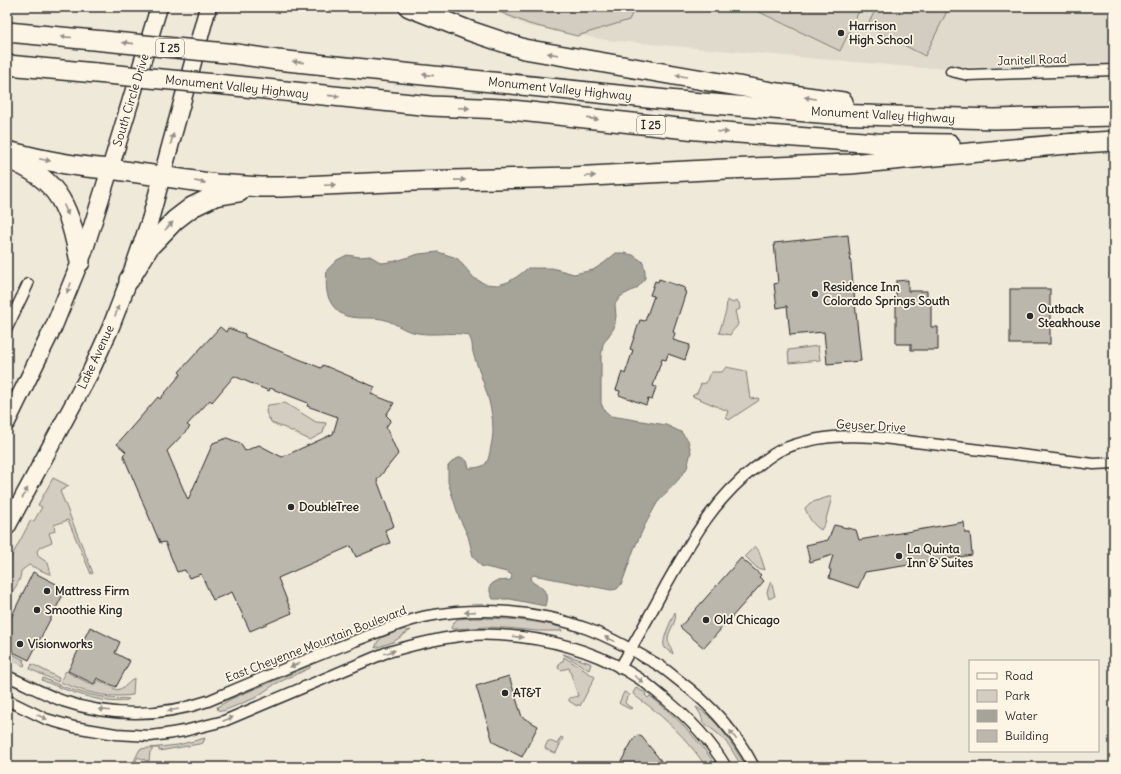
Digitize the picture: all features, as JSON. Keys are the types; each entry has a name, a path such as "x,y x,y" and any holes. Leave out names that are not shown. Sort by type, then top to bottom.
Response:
{"highway":[{"path":"409,7 524,50 830,101 866,104 1114,115"},
{"name":"Monument Valley Highway","path":"7,32 236,54 667,100 831,114 994,120 1114,115"},
{"name":"Monument Valley Highway","path":"7,65 431,106 502,109 697,130 877,143 1036,145 1114,141"},
{"path":"7,151 51,161 93,168 110,169 216,184 261,187 571,177 850,164 1078,143"},
{"path":"7,158 35,173 47,182 58,195 66,209 80,262"},
{"path":"129,280 149,247 175,220 192,207 215,196 261,187"}],"main road":[{"name":"South Circle Drive","path":"110,169 159,7"},
{"path":"162,176 208,7"},
{"path":"7,422 54,326 80,262 110,169"},
{"name":"Lake Avenue","path":"7,527 90,373 110,329 150,220 162,176"}],"street":[{"name":"Janitell Road","path":"951,71 968,76 1114,70"},
{"path":"7,328 28,284"},
{"name":"Geyser Drive","path":"620,668 680,560 705,520 717,504 734,486 760,464 782,450 820,438 855,436 875,437 1094,464 1114,463"},
{"name":"East Cheyenne Mountain Boulevard","path":"7,676 63,701 97,709 143,714 197,705 317,656 410,621 434,615 474,611 524,614 568,622 589,629 631,649 660,666 701,698 718,715 732,733 754,767"},
{"path":"7,700 46,719 74,727 116,734 150,736 184,731 224,721 384,653 449,638 470,635 496,634 552,642 596,656 640,679 676,708 708,740 724,764 735,767"}],"shaded area":[{"name":"Harrison High School","path":"483,7 1114,7 1114,64 922,68 606,40 528,26"}],"green space":[{"path":"488,7 635,7 629,20 577,36 529,24"},
{"path":"749,7 861,7 840,51"},
{"path":"877,7 949,7 925,56 867,26"},
{"path":"727,300 733,303 737,300 740,309 735,311 738,324 730,335 719,333 726,311"},
{"path":"818,346 820,360 789,363 788,350"},
{"path":"726,367 746,371 750,399 759,399 729,420 726,417 728,411 692,396 697,393 701,384 706,383 712,372 722,372"},
{"path":"285,403 316,422 326,423 323,433 310,440 271,422 266,411 268,405"},
{"path":"53,478 69,486 60,491 93,573 91,574 68,520 54,525 55,531 49,533 52,542 40,547 37,551 38,556 48,563 51,574 29,565 21,571 21,575 15,589 7,598 7,565 31,520 34,521 42,507 38,505"},
{"path":"832,497 825,523 821,530 811,520 805,508 810,503"},
{"path":"755,546 759,551 765,570 757,568 745,556"},
{"path":"771,581 775,596 769,599 767,592"},
{"path":"675,612 675,619 668,638 673,654 665,648 664,641"},
{"path":"474,618 528,621 560,627 562,631 538,631 487,627 452,629 451,627 457,619"},
{"path":"404,629 406,631 411,630 393,642 375,648 378,641 383,637"},
{"path":"7,651 24,660 24,666 7,658"},
{"path":"563,654 590,663 589,670"},
{"path":"564,657 595,677 580,706 578,704 577,706 569,701 569,698 578,696 569,668 561,670 558,668"},
{"path":"32,664 59,678 58,682 30,669"},
{"path":"309,666 310,668 275,684 255,698 223,711 218,710 217,707 231,699"},
{"path":"67,671 94,686 98,680 117,690 124,687 134,678 133,695 102,695 80,690 60,682"},
{"path":"43,678 84,693 101,697 129,699 122,701 111,701 86,696 60,688 42,680"},
{"path":"636,688 646,693 645,695 648,698 650,696 678,720 703,747 717,767 706,767 695,751 676,730 654,710 634,695 633,693"},
{"path":"624,692 630,695 627,697 625,702 632,708 630,709 619,703"},
{"path":"696,707 711,718 718,726 746,767 742,767 722,737 703,722"},
{"path":"561,737 563,738 556,753 546,749 545,747 548,741 557,744"},
{"path":"205,738 203,743 199,744 159,751 159,748 152,748 149,761 138,757 133,767 131,767 140,749 178,745"}],"water":[{"path":"438,252 457,258 474,278 485,284 498,285 508,282 528,268 552,268 574,274 593,270 616,253 633,255 643,262 645,278 637,288 621,296 615,304 616,316 614,328 603,344 601,357 601,403 604,410 611,416 666,425 681,432 688,440 691,452 687,468 657,503 645,525 634,549 622,583 617,589 611,590 533,575 530,579 545,592 545,606 510,599 493,599 490,592 490,586 495,581 511,580 512,575 507,572 481,566 473,556 468,536 459,517 448,482 448,466 454,460 461,457 467,461 469,468 484,465 488,460 492,440 493,420 470,338 468,335 461,334 420,333 409,331 382,319 355,318 347,316 335,309 330,301 326,281 327,270 337,260 347,255 360,257 370,256 382,263 396,261 419,254"}],"building":[{"name":"Residence Inn Colorado Springs South","path":"848,235 861,361 827,364 824,332 790,335 787,306 777,308 774,284 778,283 774,243"},
{"path":"659,279 685,288 684,291 686,292 673,332 675,333 673,340 690,345 685,360 668,354 666,360 662,359 653,386 656,387 652,400 648,399 646,405 619,395 620,391 616,390 622,372 625,374 633,350 630,349 640,320 645,321 654,296 650,295 655,281 658,282"},
{"path":"908,280 908,291 927,291 927,297 931,297 931,327 938,327 938,350 911,350 911,344 896,344 896,281"},
{"name":"Outback Steakhouse","path":"1010,289 1050,289 1050,344 1010,344"},
{"path":"220,327 226,332 228,328 245,334 245,337 321,368 323,365 375,387 371,394 394,403 386,415 391,420 386,427 398,454 377,480 394,526 385,530 390,543 356,557 351,546 278,578 292,613 250,631 232,592 213,600 201,574 189,578 185,570 177,572 165,542 160,543 123,455 126,452 117,444 158,397 160,399 181,374 179,372","holes":["234,376 269,391 270,388 308,403 307,406 338,417 333,434 282,457 259,445 245,451 240,443 227,438 213,443 188,500 167,451 190,427 187,425 210,400 212,402"]},
{"name":"La Quinta Inn & Suites","path":"964,522 965,533 970,533 972,555 865,572 858,588 829,578 831,570 829,569 833,555 810,562 806,545 828,540 834,525 856,530 859,540"},
{"path":"741,558 761,575 759,577 764,581 704,648 680,627"},
{"path":"33,572 66,589 29,660 9,650 7,626"},
{"path":"90,627 120,642 115,653 130,661 116,687 97,678 94,684 68,671"},
{"path":"509,676 522,717 538,726 522,757 493,742 476,686"},
{"path":"637,735 642,737 666,767 618,767"}],"place":[{"name":"Harrison High School","path":"841,33"},
{"name":"Residence Inn Colorado Springs South","path":"815,294"},
{"name":"Outback Steakhouse","path":"1030,316"},
{"name":"DoubleTree","path":"291,507"},
{"name":"La Quinta Inn & Suites","path":"899,556"},
{"name":"Mattress Firm","path":"47,591"},
{"name":"Smoothie King","path":"37,610"},
{"name":"Old Chicago","path":"706,620"},
{"name":"Visionworks","path":"20,644"},
{"name":"AT&T","path":"505,693"}]}
